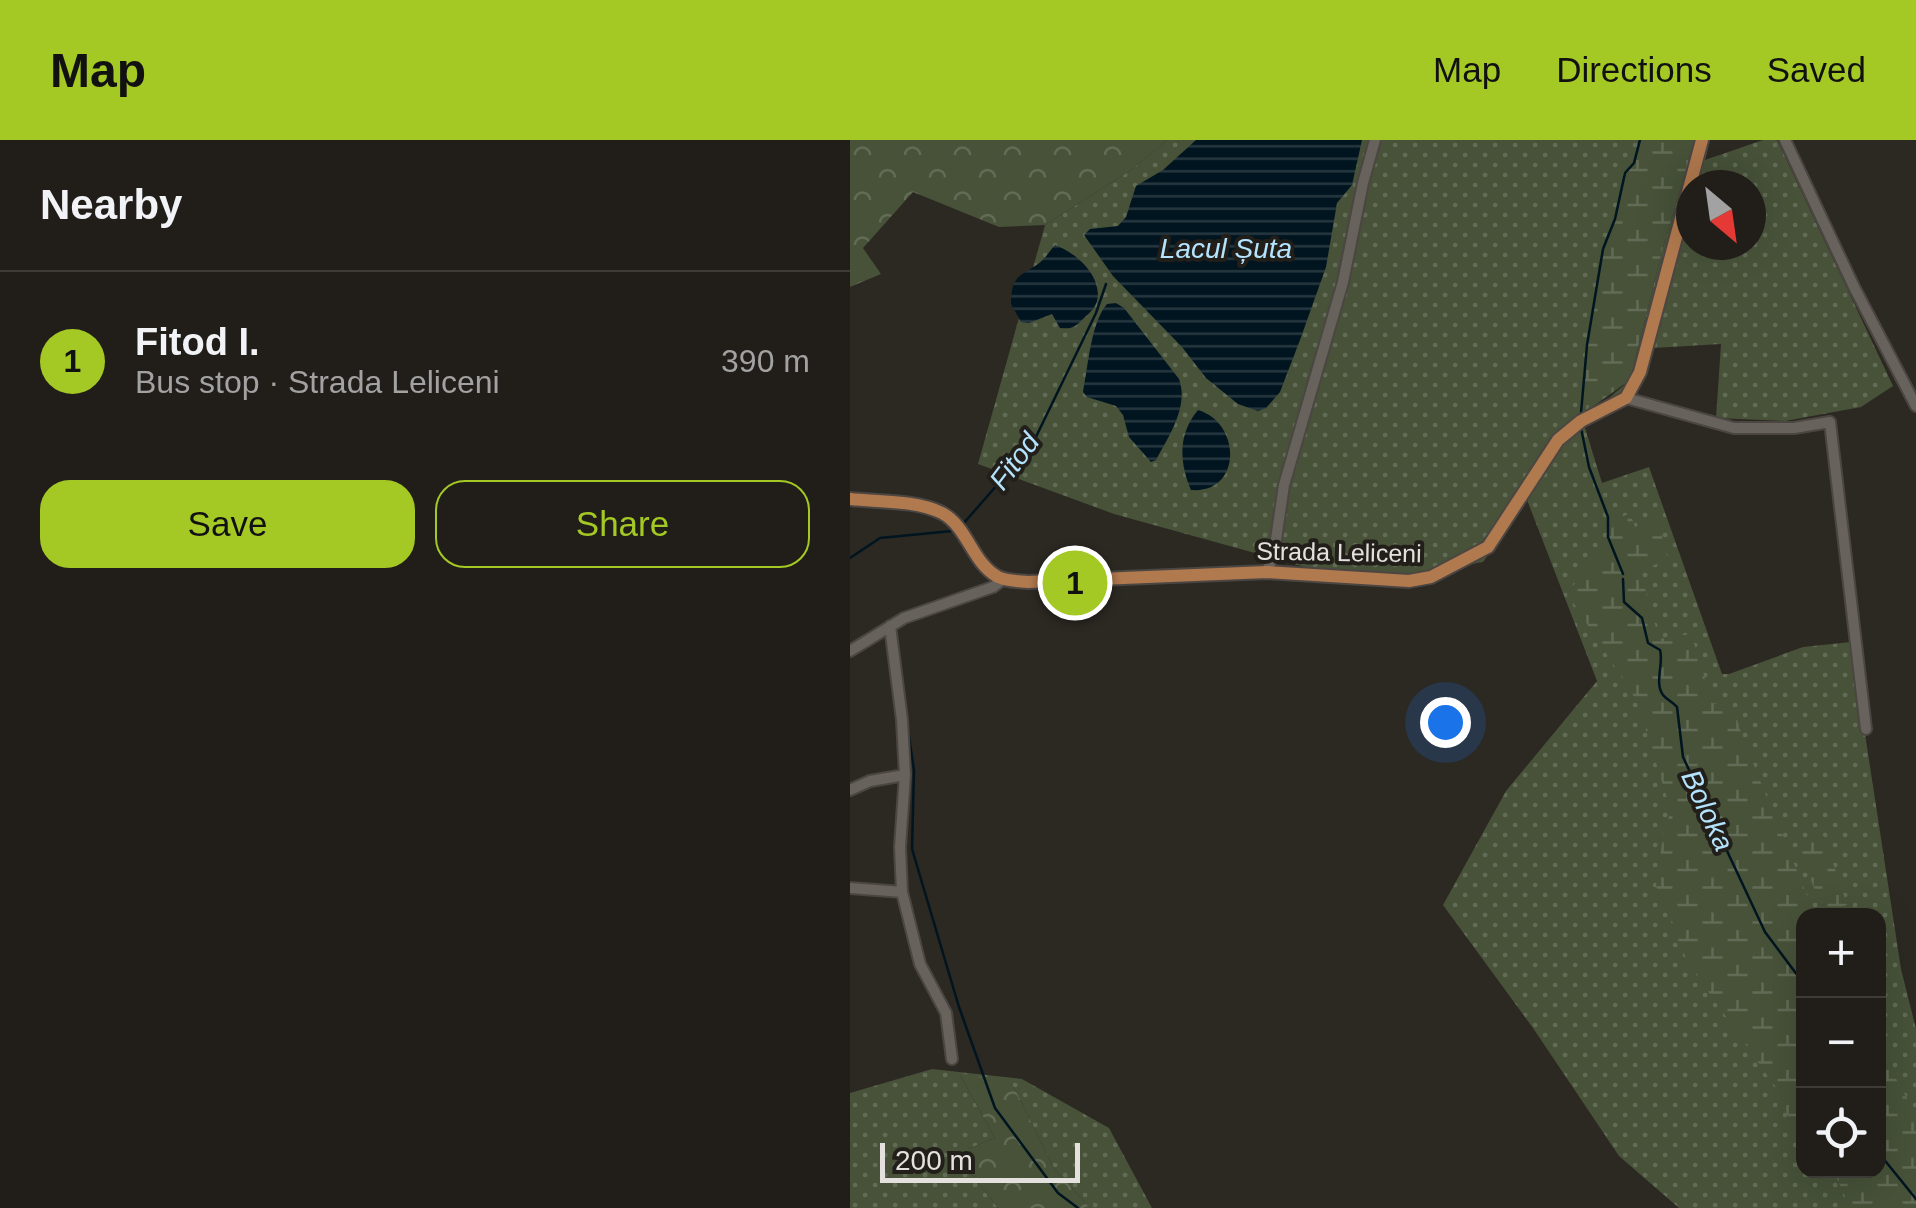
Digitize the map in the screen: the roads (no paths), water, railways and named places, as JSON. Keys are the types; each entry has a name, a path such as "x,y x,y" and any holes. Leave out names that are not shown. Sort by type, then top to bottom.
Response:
{"main road":[{"path":"1626,398 1640,372 1702,140"},
{"name":"Strada Leliceni","path":"1003,579 1028,582 1268,572 1409,581 1442,573 1476,556 1492,542 1558,440 1582,421 1626,398"},
{"path":"850,498 927,508 946,516 959,527 985,566 1003,579"}],"street":[{"path":"1268,572 1284,485 1344,282 1362,183 1375,140"},
{"path":"1784,140 1916,406"},
{"path":"1626,398 1734,428 1794,428 1830,422 1866,728"},
{"path":"850,651 890,626 935,606 993,588 1003,579"},
{"path":"890,626 905,775 900,847 902,892 920,964 946,1013 952,1060"},
{"path":"850,790 870,781 905,775"},
{"path":"850,888 902,892"}],"water":[{"name":"Lacul Șuta","path":"1196,140 1362,140 1352,185 1337,203 1326,267 1300,340 1280,392 1258,411 1238,404 1206,378 1182,347 1113,276 1084,235 1090,229 1118,226 1126,217 1136,186 1163,170"},
{"path":"1055,245 1086,266 1098,292 1093,309 1070,328 1060,328 1052,314 1021,322 1011,304 1017,278 1040,262"},
{"path":"1116,303 1179,379 1181,400 1176,421 1156,460 1151,462 1129,437 1116,406 1087,397 1083,392 1097,322 1107,304"},
{"path":"1198,410 1223,429 1230,456 1220,481 1208,488 1191,490 1182,448"}],"waterway":[{"name":"Boloka","path":"1581,413 1587,345 1603,249 1615,219 1625,173 1634,163 1640,140"},
{"name":"Fitod","path":"963,524 1032,445 1096,313 1106,284"},
{"name":"Boloka","path":"1581,428 1589,467 1608,517 1608,537 1623,574"},
{"name":"Fitod","path":"850,558 880,538 952,531"},
{"name":"Boloka","path":"1623,579 1624,602 1642,618 1648,643 1660,650 1660,690 1677,707 1683,757 1765,932 1796,973"},
{"path":"907,724 914,770 912,849 959,1007 995,1108 1058,1193 1078,1208"},
{"name":"Boloka","path":"1886,1162 1916,1199"}],"place":[{"name":"Fitod I.","path":"1075,583"}]}
